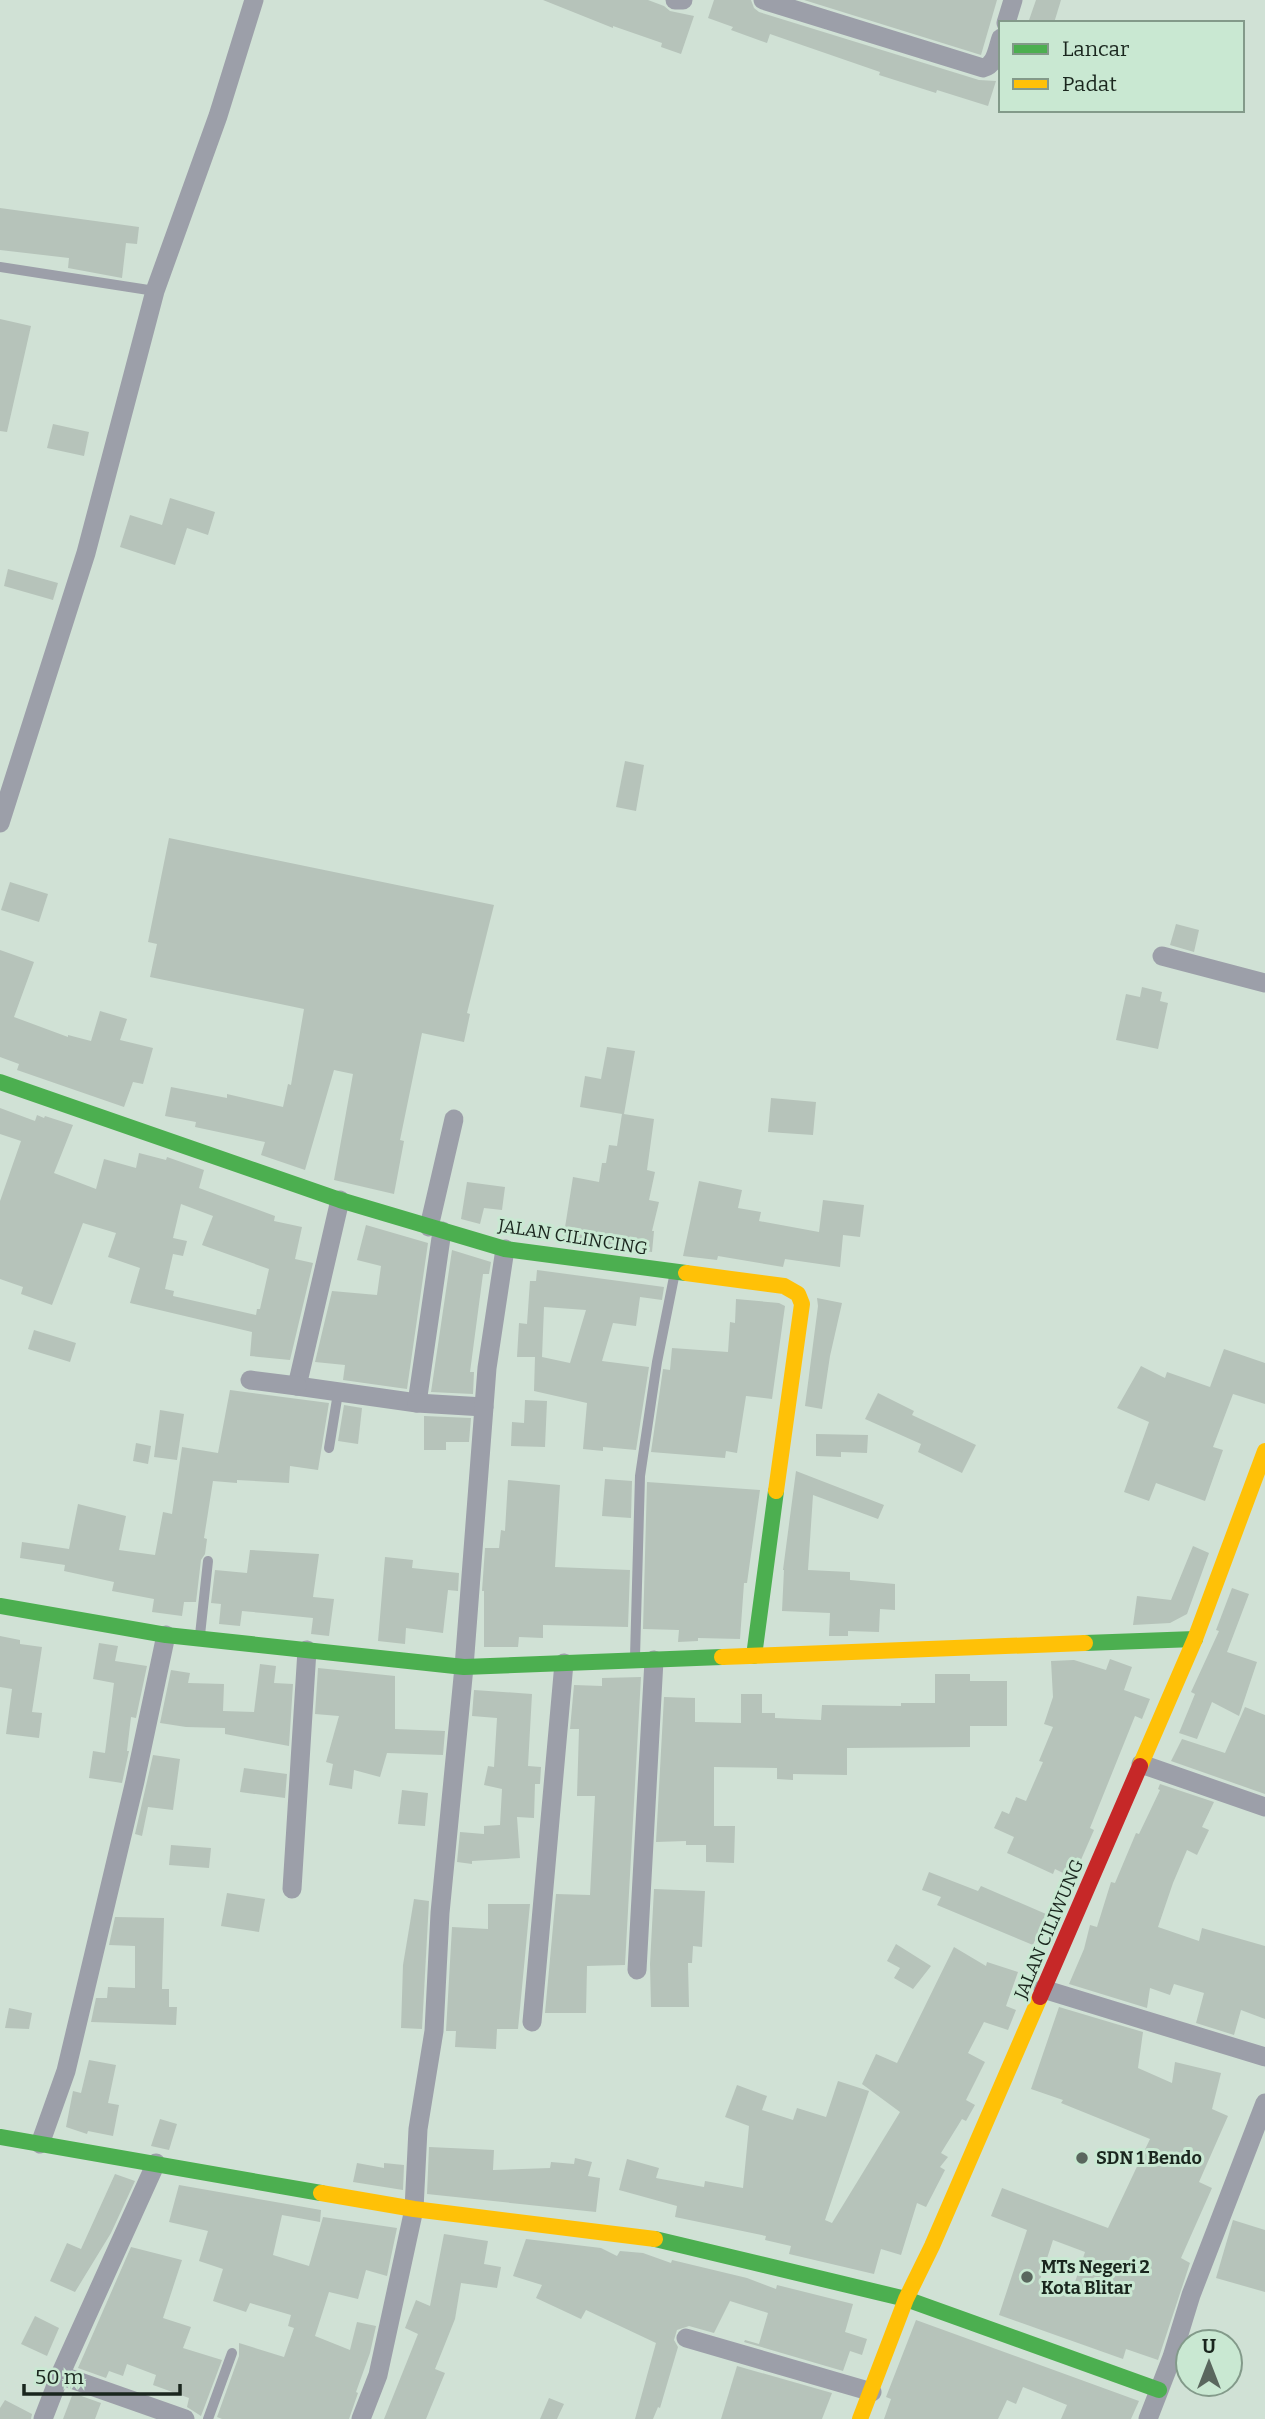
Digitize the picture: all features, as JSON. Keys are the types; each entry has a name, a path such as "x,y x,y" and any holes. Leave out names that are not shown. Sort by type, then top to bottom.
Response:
{"street":[{"path":"0,823 86,553 155,291 218,116 254,0"},
{"path":"675,0 683,0"},
{"path":"763,0 983,68 993,62 999,44"},
{"path":"1007,21 1013,0"},
{"path":"1162,956 1265,983"},
{"name":"JALAN CILINCING","path":"0,1082 340,1200 505,1249 784,1286 797,1294 802,1304 754,1656"},
{"path":"417,1403 435,1229 454,1119"},
{"path":"297,1387 340,1200"},
{"path":"361,2419 378,2375 414,2209 418,2129 434,2031 440,1913 464,1667 487,1368 505,1249"},
{"path":"250,1380 417,1403 484,1407"},
{"name":"JALAN CILIWUNG","path":"860,2419 906,2299 932,2246 1195,1639 1265,1451"},
{"path":"0,1606 166,1635 464,1667 1195,1639"},
{"path":"40,2144 66,2071 135,1781 166,1635"},
{"path":"292,1889 307,1650"},
{"path":"637,1970 645,1660"},
{"path":"532,2022 564,1663"},
{"path":"1141,1764 1265,1807"},
{"path":"1044,1989 1265,2057"},
{"path":"1148,2419 1191,2295 1265,2102"},
{"path":"0,2137 414,2209 646,2237 906,2299 1159,2390"},
{"path":"43,2419 60,2375 156,2163"},
{"path":"686,2338 872,2392"},
{"path":"60,2375 185,2419"}],"lane":[{"path":"0,267 155,291"},
{"path":"645,1660 640,1476 657,1362 676,1272"},
{"path":"329,1448 338,1393"},
{"path":"200,1639 208,1560"},
{"path":"208,2419 232,2353"}],"building":[{"path":"543,0 648,0 670,11 694,16 681,54 661,47 662,43 613,28"},
{"path":"714,0 751,0 759,12 979,80 996,81 988,106 879,75 880,72 770,34 767,43 731,30 733,27 708,18"},
{"path":"804,0 997,0 981,55"},
{"path":"1036,0 1061,0 1055,21 1029,21"},
{"path":"0,208 139,227 137,244 126,243 122,278 68,268 69,258 0,250"},
{"path":"0,319 31,326 7,432 0,431"},
{"path":"53,424 89,432 84,456 47,448"},
{"path":"170,498 215,512 208,535 187,528 175,565 120,547 130,515 162,525"},
{"path":"8,569 58,583 53,600 4,586"},
{"path":"625,761 644,765 636,811 616,807"},
{"path":"169,838 494,905 467,1013 470,1014 464,1042 422,1033 400,1140 404,1141 394,1194 334,1180 353,1074 334,1070 305,1170 261,1155 265,1142 195,1127 196,1122 165,1116 171,1087 227,1098 227,1094 283,1107 288,1084 291,1085 304,1009 150,977 157,944 148,942"},
{"path":"10,882 48,894 39,922 1,910"},
{"path":"1176,924 1199,930 1194,952 1170,945"},
{"path":"0,950 34,962 14,1017 68,1037 91,1041 100,1011 127,1019 120,1040 153,1048 143,1084 133,1082 124,1107 17,1070 19,1064 0,1057"},
{"path":"1142,987 1162,992 1160,1001 1168,1003 1158,1049 1116,1040 1126,994 1140,997"},
{"path":"607,1047 635,1051 624,1114 654,1119 647,1170 655,1172 649,1200 659,1202 652,1231 652,1252 563,1240 573,1177 599,1182 609,1145 617,1146 622,1114 580,1107 585,1076 601,1079"},
{"path":"771,1098 816,1102 813,1135 768,1132"},
{"path":"0,1108 35,1121 37,1115 44,1118 45,1116 73,1125 54,1173 96,1189 104,1159 136,1168 139,1153 166,1160 167,1157 204,1170 199,1188 275,1216 274,1221 302,1227 295,1259 313,1263 290,1360 250,1356 252,1332 130,1303 140,1268 108,1257 116,1233 83,1223 52,1305 21,1294 23,1287 0,1279 0,1201 21,1141 0,1134","holes":["181,1204 213,1216 202,1245 269,1269 260,1309 257,1309 256,1315 173,1296 174,1291 165,1289 173,1254 183,1256 187,1241 173,1238"]},
{"path":"699,1181 742,1190 738,1208 761,1212 759,1221 819,1232 823,1200 864,1205 860,1237 843,1235 840,1267 785,1259 783,1267 718,1256 717,1260 683,1256"},
{"path":"467,1182 505,1187 502,1210 484,1208 480,1224 461,1219"},
{"path":"366,1225 428,1243 407,1389 343,1380 345,1365 315,1362 332,1291 377,1295 381,1266 357,1260"},
{"path":"452,1250 491,1262 489,1274 483,1274 470,1372 474,1372 473,1394 431,1392"},
{"path":"537,1270 664,1287 662,1300 640,1297 636,1326 613,1323 602,1361 649,1367 636,1450 603,1447 603,1451 583,1449 587,1403 534,1391 535,1357 517,1357 519,1323 527,1324 530,1281 536,1281","holes":["544,1307 586,1310 570,1363 542,1357"]},
{"path":"817,1298 842,1303 822,1409 805,1406"},
{"path":"736,1299 779,1303 785,1306 772,1399 746,1396 737,1453 726,1451 725,1458 651,1452 663,1369 670,1370 672,1348 728,1352 730,1322 735,1323"},
{"path":"34,1330 76,1343 70,1362 28,1349"},
{"path":"1224,1349 1265,1363 1265,1404 1233,1394 1213,1447 1223,1450 1205,1501 1156,1483 1149,1501 1124,1492 1149,1422 1117,1408 1141,1366 1165,1378 1167,1372 1210,1387"},
{"path":"230,1390 329,1403 318,1470 290,1466 289,1483 213,1481 204,1538 207,1539 205,1554 201,1560 196,1602 184,1602 182,1616 152,1612 154,1599 112,1591 114,1582 64,1571 65,1565 20,1558 22,1542 69,1549 78,1504 126,1516 119,1550 155,1555 163,1512 172,1514 182,1447 218,1453"},
{"path":"878,1393 914,1411 912,1415 976,1445 962,1473 918,1452 921,1444 865,1419"},
{"path":"525,1400 547,1401 545,1447 511,1446 512,1422 524,1423"},
{"path":"344,1405 362,1408 358,1444 338,1441"},
{"path":"160,1410 184,1414 177,1460 154,1457"},
{"path":"424,1416 471,1418 469,1442 446,1442 446,1450 424,1450"},
{"path":"816,1434 868,1435 867,1453 841,1452 841,1457 816,1456"},
{"path":"136,1443 151,1446 148,1464 133,1461"},
{"path":"796,1471 884,1505 878,1519 813,1495 808,1570 850,1572 850,1580 895,1584 895,1610 880,1609 879,1632 848,1631 848,1636 829,1636 830,1613 782,1611 783,1570"},
{"path":"605,1479 632,1481 631,1518 602,1516"},
{"path":"508,1480 560,1485 555,1567 630,1570 628,1627 543,1625 543,1638 519,1637 518,1647 484,1647 482,1591 485,1548 499,1548 501,1530 505,1531"},
{"path":"647,1482 760,1490 747,1583 744,1583 740,1639 698,1638 698,1641 678,1642 679,1630 643,1629"},
{"path":"1193,1546 1209,1553 1187,1614 1170,1623 1133,1625 1137,1596 1171,1600"},
{"path":"250,1550 319,1554 313,1597 334,1599 329,1636 311,1634 313,1618 242,1611 240,1626 219,1624 221,1604 211,1603 215,1570 247,1573"},
{"path":"385,1557 413,1560 412,1568 459,1573 458,1591 448,1590 443,1633 406,1628 405,1644 378,1641"},
{"path":"1232,1588 1249,1594 1227,1652 1257,1662 1239,1716 1212,1702 1197,1739 1179,1733 1195,1694 1191,1692 1219,1631 1216,1630"},
{"path":"0,1636 20,1640 20,1644 42,1647 32,1712 42,1713 39,1738 6,1734 12,1689 0,1687"},
{"path":"99,1643 118,1646 115,1661 147,1666 136,1718 131,1717 129,1751 122,1783 89,1778 93,1751 105,1753 114,1683 93,1679"},
{"path":"1110,1659 1132,1667 1124,1690 1150,1699 1142,1719 1135,1716 1090,1828 1094,1830 1073,1878 1055,1869 1053,1874 1007,1853 1014,1837 994,1828 1002,1811 1009,1814 1016,1797 1026,1801 1043,1762 1039,1761 1053,1727 1044,1724 1053,1697 1051,1661 1074,1660 1106,1670"},
{"path":"260,1664 276,1666 274,1683 293,1684 289,1746 225,1734 225,1728 160,1723 171,1670 190,1673 188,1683 224,1684 223,1711 254,1712"},
{"path":"318,1668 395,1676 395,1729 445,1731 443,1755 387,1753 380,1777 354,1770 352,1789 329,1785 333,1764 326,1762 339,1716 315,1714"},
{"path":"935,1674 970,1674 970,1681 1007,1681 1007,1726 970,1726 970,1747 847,1748 847,1775 793,1774 793,1780 777,1779 777,1768 714,1767 714,1826 735,1826 734,1863 706,1862 706,1845 686,1845 686,1841 656,1842 664,1697 695,1698 695,1722 741,1723 741,1694 762,1694 762,1713 775,1713 775,1718 821,1720 822,1705 901,1706 901,1703 935,1703"},
{"path":"641,1677 625,1965 587,1966 586,2013 545,2013 556,1894 590,1895 595,1796 577,1796 579,1729 570,1729 574,1685 602,1686 602,1678"},
{"path":"474,1690 532,1694 528,1766 541,1767 540,1784 535,1784 534,1818 517,1817 520,1858 472,1861 472,1864 457,1862 460,1832 484,1834 484,1826 500,1825 502,1789 484,1785 488,1766 494,1767 497,1718 472,1716"},
{"path":"1245,1707 1265,1715 1265,1794 1171,1761 1182,1739 1225,1753"},
{"path":"153,1755 180,1759 173,1810 148,1807 142,1836 135,1834"},
{"path":"244,1768 287,1774 285,1798 240,1792"},
{"path":"1160,1784 1214,1802 1202,1827 1209,1830 1197,1855 1187,1850 1158,1927 1199,1941 1202,1928 1265,1946 1265,2019 1241,2010 1234,2035 1196,2023 1204,1993 1174,1984 1170,1995 1150,1988 1147,2008 1069,1984 1084,1949 1090,1925 1097,1927 1111,1882 1115,1883 1136,1833 1139,1834 1160,1790"},
{"path":"402,1790 428,1793 425,1826 398,1824"},
{"path":"171,1845 211,1848 209,1868 169,1865"},
{"path":"929,1872 978,1891 981,1886 1046,1914 1033,1945 937,1905 941,1897 922,1890"},
{"path":"654,1889 705,1891 702,1947 693,1946 692,1963 688,1963 689,2007 651,2007"},
{"path":"227,1893 265,1899 259,1932 221,1926"},
{"path":"414,1899 429,1901 422,2029 401,2028 403,1965"},
{"path":"488,1904 530,1904 518,2029 497,2029 496,2049 455,2047 456,2031 446,2031 452,1927 488,1929"},
{"path":"115,1917 164,1918 162,1989 169,1989 169,2007 177,2007 176,2025 91,2022 96,1998 107,1998 108,1987 135,1988 135,1946 109,1945"},
{"path":"896,1944 931,1966 913,1989 894,1978 900,1968 887,1961"},
{"path":"954,1947 986,1966 987,1962 1018,1972 1006,2006 1016,2010 1008,2030 984,2022 968,2053 985,2062 966,2100 975,2105 966,2121 962,2119 941,2153 948,2157 940,2167 945,2170 926,2207 917,2203 901,2255 881,2249 874,2274 789,2254 791,2246 765,2240 766,2236 675,2217 677,2206 619,2190 627,2159 659,2168 656,2178 704,2187 705,2181 743,2188 749,2126 725,2117 737,2085 767,2096 762,2110 793,2120 797,2108 826,2117 838,2081 869,2091 825,2220 832,2223 900,2112 862,2084 876,2054 897,2063"},
{"path":"1059,2007 1143,2032 1138,2068 1172,2083 1175,2062 1221,2073 1212,2109 1228,2116 1199,2182 1212,2188 1181,2258 1190,2263 1158,2360 1126,2349 1123,2359 999,2315 1027,2230 991,2216 1002,2188 1108,2228 1150,2139 1061,2103 1063,2100 1031,2089","holes":["1053,2240 1085,2252 1071,2294 1039,2283"]},
{"path":"9,2008 32,2013 29,2029 5,2028"},
{"path":"89,2060 116,2065 108,2103 119,2105 113,2136 88,2131 87,2134 66,2127 73,2091 81,2093"},
{"path":"160,2119 177,2124 169,2150 151,2146"},
{"path":"429,2147 494,2150 493,2170 550,2168 551,2162 574,2164 575,2158 592,2162 588,2176 600,2178 596,2212 427,2194"},
{"path":"357,2163 384,2168 384,2163 404,2165 403,2190 353,2182"},
{"path":"115,2174 135,2181 111,2233 75,2292 50,2281 67,2243 81,2249"},
{"path":"179,2185 321,2210 320,2222 282,2215 273,2255 309,2266 323,2217 397,2228 387,2276 366,2270 358,2299 329,2292 315,2336 350,2350 357,2322 376,2326 349,2419 217,2417 239,2356 239,2343 284,2357 294,2328 288,2326 291,2315 250,2303 246,2312 213,2301 223,2269 199,2261 208,2231 169,2222"},
{"path":"1233,2220 1265,2230 1265,2292 1216,2278"},
{"path":"444,2234 488,2241 484,2264 501,2267 497,2288 461,2283 455,2319 435,2369 445,2373 426,2419 384,2419 418,2334 405,2328 416,2300 430,2306"},
{"path":"526,2239 601,2248 617,2256 620,2251 643,2253 671,2263 672,2260 747,2278 776,2289 777,2285 853,2304 845,2332 867,2339 862,2355 850,2351 843,2371 744,2342 745,2340 759,2344 768,2313 730,2301 714,2333 689,2326 677,2330 674,2340 678,2347 660,2408 658,2407 653,2419 635,2419 656,2343 586,2310 581,2319 536,2298 542,2285 513,2276"},
{"path":"131,2247 182,2260 163,2318 191,2327 183,2348 222,2360 201,2416 187,2407 189,2398 153,2385 156,2375 127,2364 123,2376 109,2371 106,2378 78,2368"},
{"path":"35,2316 59,2328 47,2356 21,2344"},
{"path":"916,2320 1139,2401 1131,2419 1061,2419 1067,2405 1023,2387 1016,2404 1007,2400 998,2419 884,2419 891,2399 886,2397"},
{"path":"737,2366 832,2393 822,2419 721,2419"},
{"path":"73,2393 101,2403 95,2419 63,2419"},
{"path":"549,2398 564,2404 557,2419 540,2419"},
{"path":"5,2400 32,2414 31,2419 0,2419 0,2408"}],"traffic: fast":[{"path":"0,1082 340,1200 505,1249 686,1273"},
{"path":"754,1656 776,1491"},
{"path":"0,1606 166,1635 464,1667 722,1657"},
{"path":"1085,1643 1195,1639"},
{"path":"0,2137 321,2193"},
{"path":"655,2239 906,2299 1159,2390"}],"traffic: slow":[{"path":"686,1273 784,1286 798,1294 802,1304 776,1491"},
{"path":"1140,1766 1195,1639 1265,1451"},
{"path":"722,1657 1085,1643"},
{"path":"860,2419 906,2299 932,2246 1040,1997"},
{"path":"321,2193 414,2209 655,2239"}],"traffic: jam":[{"path":"1040,1997 1140,1766"}],"place":[{"name":"SDN 1 Bendo","path":"1082,2158"},
{"name":"MTs Negeri 2 Kota Blitar","path":"1027,2277"}]}
